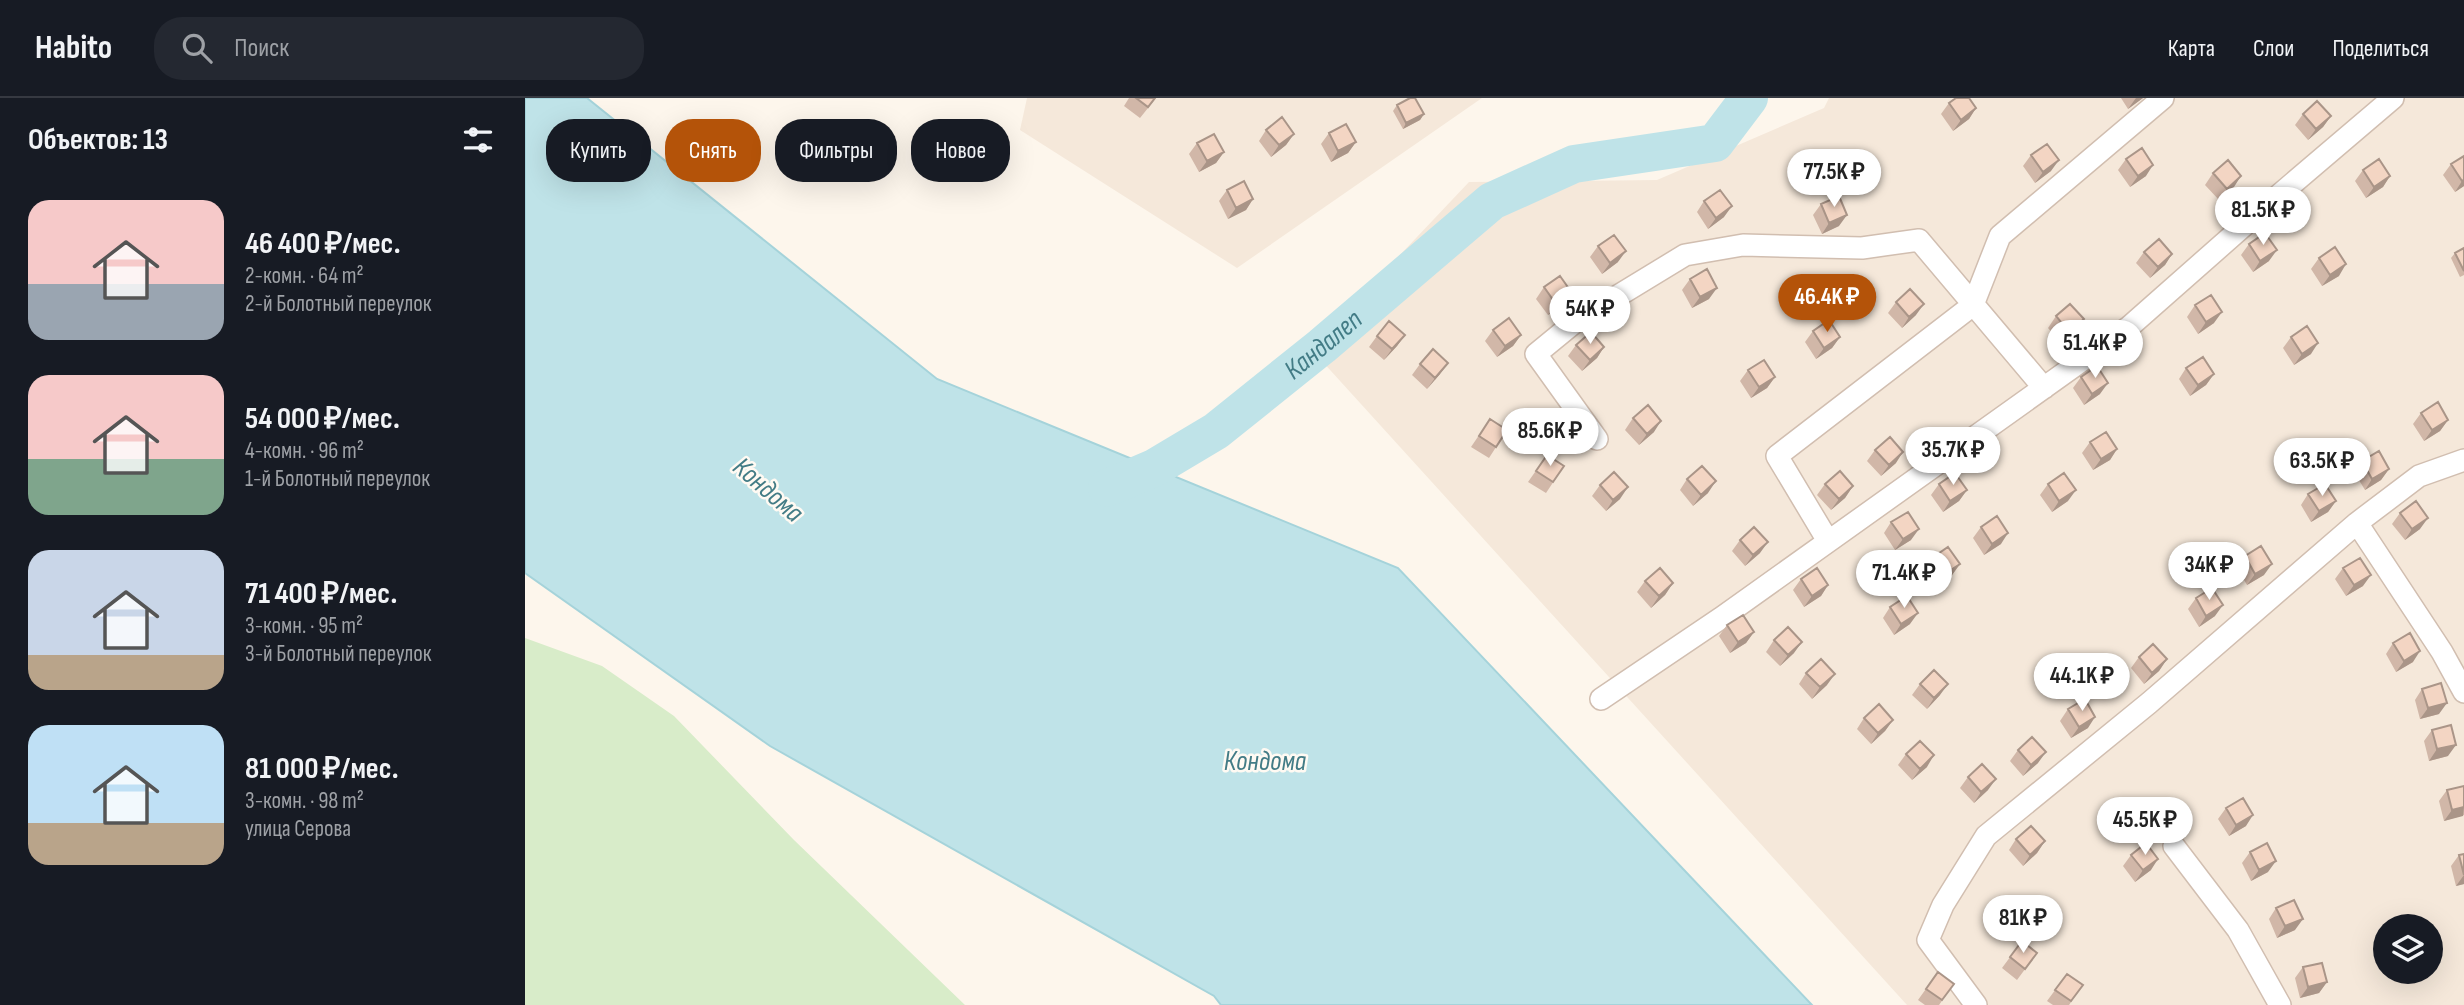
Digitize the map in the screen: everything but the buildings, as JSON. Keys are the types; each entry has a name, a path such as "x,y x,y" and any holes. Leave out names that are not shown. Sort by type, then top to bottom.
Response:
{"street":[{"path":"1828,541 1777,456 1973,305 2000,236 2163,98"},
{"path":"1601,699 2130,327 2393,98"},
{"path":"1597,439 1536,354 1574,322 1685,255 1743,245 1862,248 1919,240 2044,388"},
{"path":"1976,1005 1929,940 1943,905 1986,836 2149,703 2357,523 2419,476 2464,460"},
{"path":"2357,523 2442,652 2464,692"},
{"path":"2174,846 2238,930 2280,1005"}],"shaded area":[{"path":"1027,98 1482,98 1237,268 1020,130"},
{"path":"1829,98 2464,98 2464,1005 1907,1005 1311,349 1469,182 1657,180 1824,108"}],"green space":[{"path":"525,638 602,666 674,716 794,840 965,1005 525,1005"}],"water":[{"name":"Кондома","path":"525,98 587,98 613,119 546,119 546,182 651,182 651,149 665,161 665,182 692,182 937,379 1398,568 1812,1005 1221,1005 1214,996 770,746 525,573"}],"waterway":[{"name":"Кандалеп","path":"1107,488 1154,468 1216,431 1322,346 1492,201 1574,164 1715,143 1749,98"}]}
